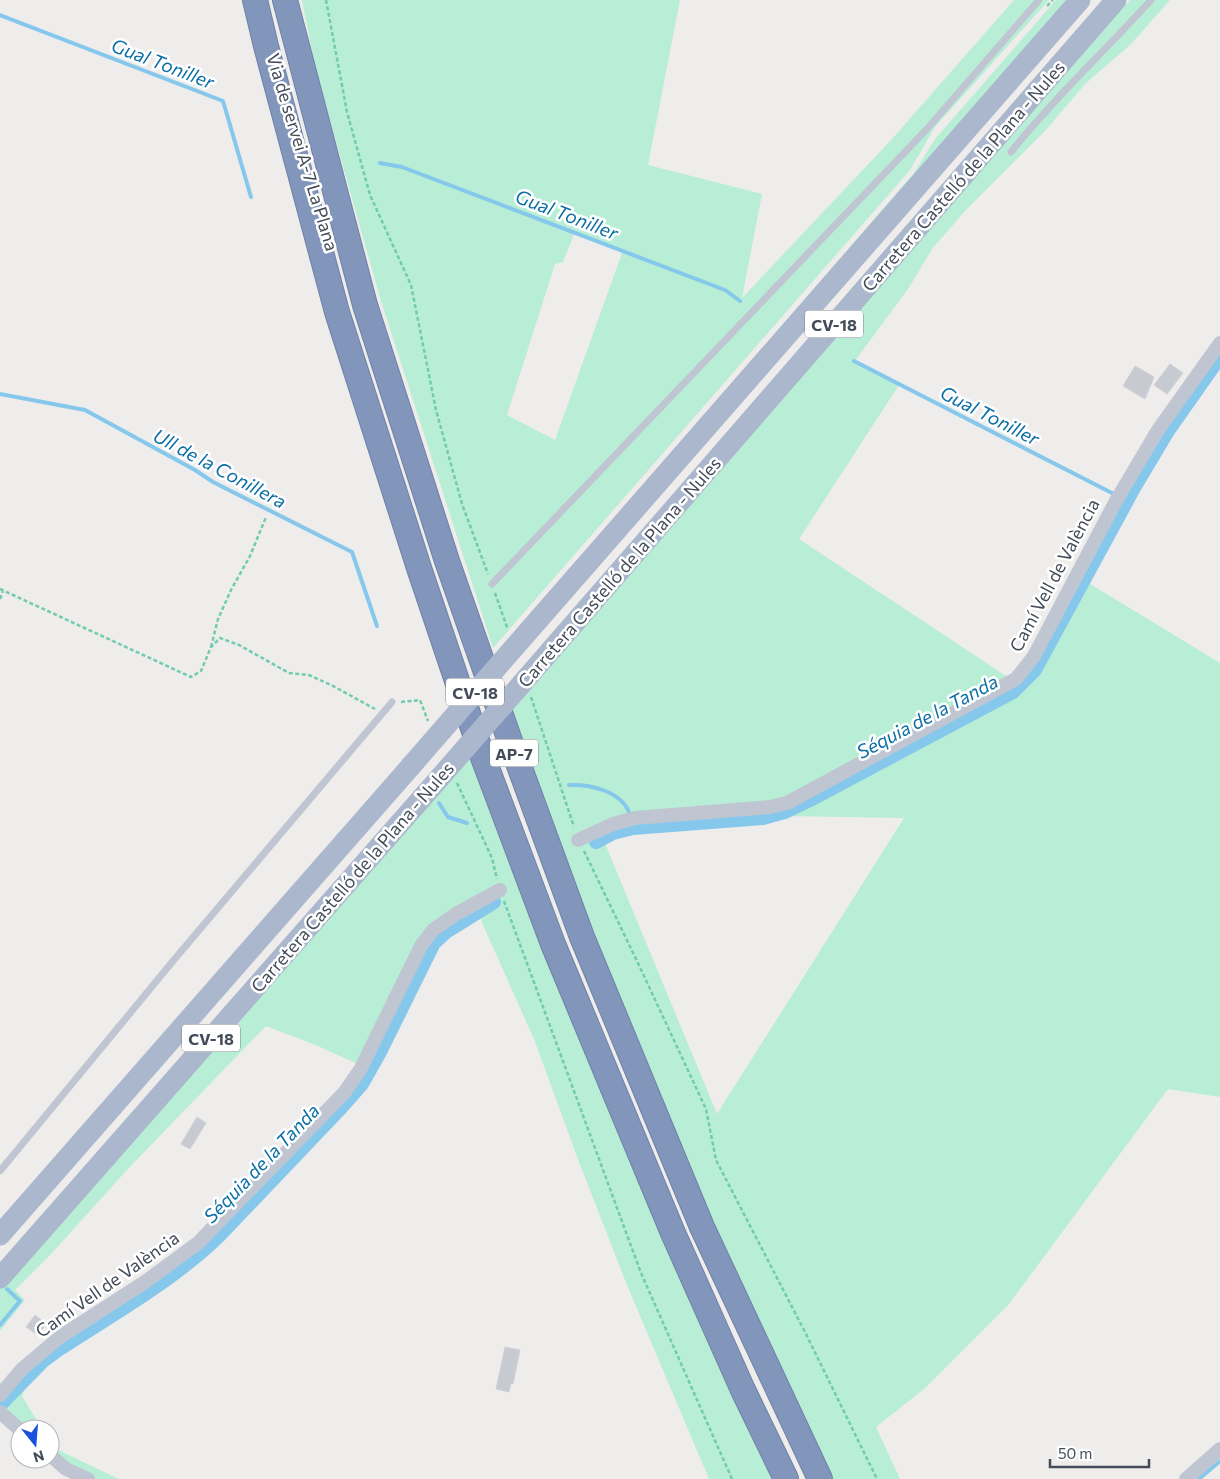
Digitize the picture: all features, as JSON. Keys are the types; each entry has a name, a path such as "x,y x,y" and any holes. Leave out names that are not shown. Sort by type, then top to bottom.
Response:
{"highway":[{"name":"AP-7","path":"255,0 338,312 420,570 478,743 553,944 673,1233 743,1390 786,1479"},
{"name":"AP-7","path":"286,0 293,38 365,305 447,561 510,741 582,937 702,1227 820,1479"}],"main road":[{"name":"Carretera Castelló de la Plana - Nules","path":"0,1235 1080,0"},
{"name":"Carretera Castelló de la Plana - Nules","path":"0,1278 422,798 1116,0"},
{"name":"CV-18","path":"1057,68 1123,0"}],"street":[{"name":"Camí Vell de València","path":"578,840 613,824 635,818 770,808 787,802 1016,680 1034,656 1117,499 1158,430 1220,343"},
{"name":"Camí Vell de València","path":"0,1395 22,1369 60,1337 145,1282 198,1244 344,1093 360,1070 421,946 433,930 456,914 500,890"},
{"path":"0,1412 10,1421"},
{"path":"1186,1479 1220,1449"},
{"path":"60,1464 88,1479"}],"lane":[{"path":"492,584 927,129 1039,0"},
{"path":"1011,152 1047,109 1117,38 1151,0"},
{"name":"Via de servei A-7 La Plana","path":"276,115 338,312"},
{"path":"0,1171 173,961 392,702"}],"path":[{"path":"326,0 347,112 370,195 411,285 436,410 462,504 511,638"},
{"path":"0,599 2,590 191,677 201,671 211,647 221,612 250,556 266,518"},
{"path":"211,647 220,638 289,673 309,675 333,686 383,713"},
{"path":"530,692 578,840 638,961 706,1109 716,1160 806,1332 877,1479"},
{"path":"500,890 642,1274 732,1479"}],"green space":[{"path":"302,0 680,0 648,165 762,194 742,298 892,139 1014,0 1049,0 935,127 910,170 493,648 381,301 315,67","holes":["575,232 626,251 622,253 555,440 507,415 555,264 563,262"]},
{"path":"1056,0 1072,0 746,367 914,173 935,139"},
{"path":"1130,0 1170,0 1131,44 1085,84 1046,130 964,212 932,249 908,289 854,362 899,385 799,539 1006,676 1016,679 1077,576 1220,663 1220,1097 1168,1089 1009,1304 924,1389 876,1427 900,1479 828,1479 792,1405 637,1051 507,711 1042,97","holes":["770,808 783,816 904,818 717,1114 599,829"]},
{"path":"474,749 777,1479 709,1479 627,1285 534,1039 483,925 476,903 432,930 362,1066 318,1046 266,1026 125,1172 52,1253 15,1290 25,1300 0,1331 0,1287"},
{"path":"22,1370 27,1384 22,1396 36,1419 16,1419 0,1405 0,1381 3,1390"},
{"path":"60,1451 119,1479 89,1479 60,1457"}],"building":[{"path":"1170,364 1183,373 1167,394 1154,385"},
{"path":"1135,366 1154,377 1145,399 1123,386"},
{"path":"197,1117 206,1123 190,1149 181,1144"},
{"path":"35,1315 46,1324 38,1335 26,1327"},
{"path":"505,1347 520,1350 513,1384 511,1383 509,1392 496,1389"}],"waterway":[{"name":"Gual Toniller","path":"0,15 223,101 251,197"},
{"name":"Gual Toniller","path":"380,163 402,167 725,290 740,301"},
{"name":"Séquia de la Tanda","path":"596,842 613,833 633,828 763,818 785,812 1013,692 1035,670 1134,488 1168,431 1220,357"},
{"name":"Gual Toniller","path":"854,361 1112,493"},
{"name":"Ull de la Conillera","path":"0,394 85,410 195,470 213,482 352,552 377,626"},
{"name":"Ull de la Conillera","path":"569,785 604,790 619,799 629,812"},
{"name":"Ull de la Conillera","path":"439,803 448,817 467,823"},
{"name":"Séquia de la Tanda","path":"1,1404 42,1362 163,1282 202,1252 220,1235 362,1084 434,943 446,932 494,902"},
{"path":"0,1325 20,1301 7,1289"},
{"path":"1199,1479 1220,1461"}]}
